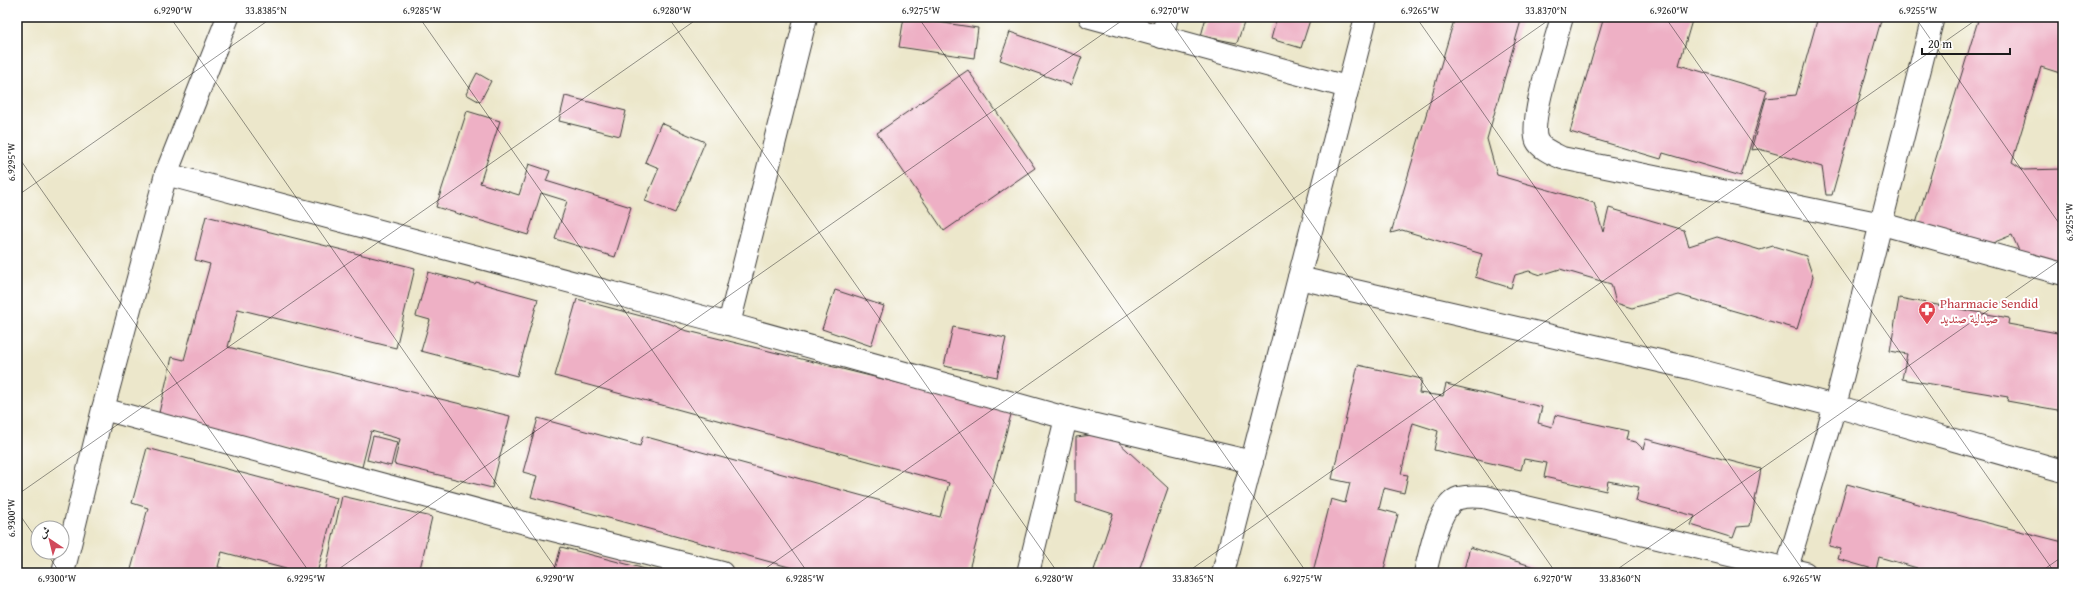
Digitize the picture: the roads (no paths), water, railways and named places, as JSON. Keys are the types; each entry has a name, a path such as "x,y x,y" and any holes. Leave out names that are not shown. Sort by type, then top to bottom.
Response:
{"street":[{"path":"63,573 103,408 166,174 228,17"},
{"path":"729,324 806,17"},
{"path":"1090,17 1164,27 1346,87"},
{"path":"1223,573 1299,278 1346,87 1366,17"},
{"path":"1562,17 1537,109 1536,140 1545,149 1562,158 1882,224 2063,274"},
{"path":"1425,573 1439,521 1447,508 1457,498 1470,496 1484,496 1796,570 1835,406 1933,17"},
{"path":"166,174 729,324 1066,418 1252,462"},
{"path":"1299,278 1690,368 1835,406 2063,471"},
{"path":"103,408 525,523 722,573"},
{"path":"1028,573 1066,418"}],"place":[{"name":"Pharmacie Sendid صيدلية صنديد","path":"1927,325"}]}
